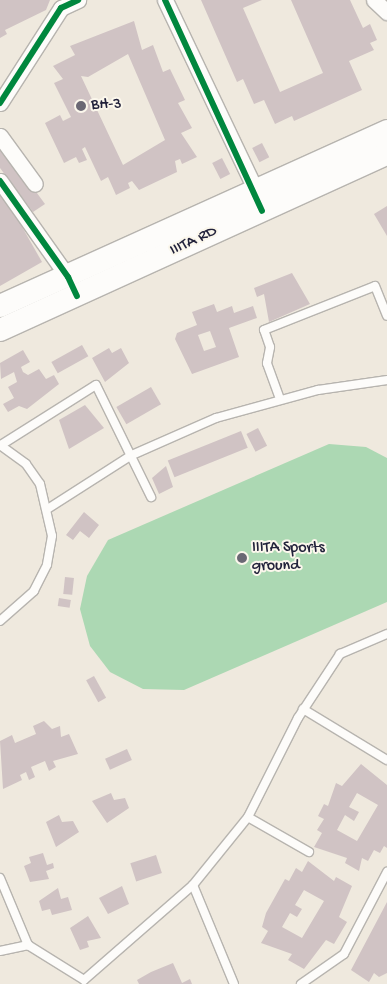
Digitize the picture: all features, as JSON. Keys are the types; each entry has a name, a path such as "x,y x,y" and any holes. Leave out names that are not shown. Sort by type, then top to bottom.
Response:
{"main road":[{"name":"IIITA RD","path":"0,306 256,193 387,131"},
{"name":"IIITA RD","path":"0,330 387,154"}],"street":[{"path":"0,103 61,8 78,0"},
{"path":"165,0 256,193"},
{"path":"374,0 387,12"},
{"path":"0,136 35,184"},
{"path":"0,181 68,277"}],"lane":[{"path":"280,399 267,363 270,347 264,330 375,286 387,316"},
{"path":"49,508 132,455 216,418 280,399 387,380"},
{"path":"0,620 34,591 47,565 52,536 49,508 26,464 0,445 96,385 132,455 150,497"},
{"path":"0,878 28,945 85,982 193,885 248,817 303,709 340,654 387,634"},
{"path":"303,709 387,760"},
{"path":"248,817 309,852"},
{"path":"301,984 344,954 387,872"},
{"path":"193,885 234,984"},
{"path":"0,951 28,945"}],"green space":[{"name":"IIITA Sports ground","path":"329,444 366,447 387,458 387,602 184,690 143,689 110,672 90,646 80,609 87,576 108,540"}],"building":[{"path":"0,0 50,0 46,10 5,30 7,34 0,38"},
{"path":"201,0 262,0 243,8 280,92 323,73 291,0 350,0 363,28 370,24 377,40 370,43 374,50 349,61 362,90 294,121 292,116 275,124 264,100 254,104 243,79 237,82"},
{"name":"BH-3","path":"134,21 142,50 153,45 163,72 170,69 185,100 178,103 192,128 181,133 197,157 182,164 180,159 175,161 177,172 139,190 132,181 128,183 130,188 116,195 108,177 101,181 85,147 82,149 87,160 79,163 76,157 64,163 45,123 60,115 63,121 71,117 54,83 63,79 53,66 75,55 70,46","holes":["128,54 165,140 123,165 81,76 88,77"]},
{"path":"0,143 45,204 33,212 0,168"},
{"path":"262,143 269,157 259,162 252,148"},
{"path":"222,158 230,174 220,179 212,163"},
{"path":"0,188 42,262 0,286"},
{"path":"387,206 387,236 374,214"},
{"path":"292,273 310,304 269,322 264,294 257,297 254,288"},
{"path":"214,304 217,312 232,306 234,313 253,306 257,318 229,328 239,357 192,374 175,339 177,333 197,325 192,312","holes":["210,331 216,347 204,351 198,335"]},
{"path":"82,345 88,356 58,373 51,362"},
{"path":"109,348 112,353 121,348 129,363 105,382 92,358"},
{"path":"23,350 30,362 21,367 23,372 28,375 39,369 46,379 54,375 59,384 27,409 19,406 8,412 3,404 14,398 8,387 17,382 14,372 1,379 0,363"},
{"path":"151,387 161,404 126,424 116,407"},
{"path":"85,405 104,428 69,449 59,420"},
{"path":"258,428 267,446 255,452 246,434"},
{"path":"241,431 248,448 174,477 168,461"},
{"path":"166,466 173,487 159,494 152,478"},
{"path":"84,512 99,525 89,538 80,531 73,540 66,535"},
{"path":"65,577 74,578 72,595 63,594"},
{"path":"59,598 71,600 70,608 58,606"},
{"path":"94,676 106,698 98,702 86,680"},
{"path":"44,721 52,729 60,726 61,737 69,734 78,754 53,761 56,767 49,771 45,761 31,767 35,777 29,780 26,772 20,775 22,780 3,789 0,741 12,735 15,743 36,734 33,726"},
{"path":"127,749 132,760 110,770 105,759"},
{"path":"361,764 387,785 387,848 384,846 380,853 374,850 368,861 362,858 359,871 345,863 347,858 314,847 322,833 317,830 324,819 318,816 324,804 328,806 336,783 342,786","holes":["357,793 378,805 357,841 337,830 345,815 354,821 359,812 349,807"]},
{"path":"111,793 114,800 125,798 129,808 107,823 92,801"},
{"path":"59,815 62,822 73,821 79,832 56,847 46,822"},
{"path":"43,853 47,865 53,863 54,868 46,871 49,879 30,882 24,866 31,863 29,857"},
{"path":"156,855 162,873 136,881 130,863"},
{"path":"308,861 334,881 336,877 352,886 339,917 347,922 334,944 326,940 304,969 288,960 292,954 261,943 268,931 262,927 266,913 285,879 289,881 296,868 302,872","holes":["304,890 324,901 302,938 282,927 290,913 297,917 302,909 295,905"]},
{"path":"122,886 129,904 108,914 99,898"},
{"path":"58,888 61,899 68,897 72,910 52,915 50,909 42,911 39,901"},
{"path":"387,902 387,973 379,977 374,973 369,982 351,970"},
{"path":"88,916 101,938 87,941 89,947 80,950 70,928"},
{"path":"173,963 182,983 190,979 192,984 139,984 137,980"}],"cycle path":[{"path":"0,103 61,8 78,0"},
{"path":"165,0 262,211"},
{"path":"0,181 68,277 77,296"}],"place":[{"name":"BH-3","path":"81,106"},
{"name":"IIITA Sports ground","path":"242,558"}]}
